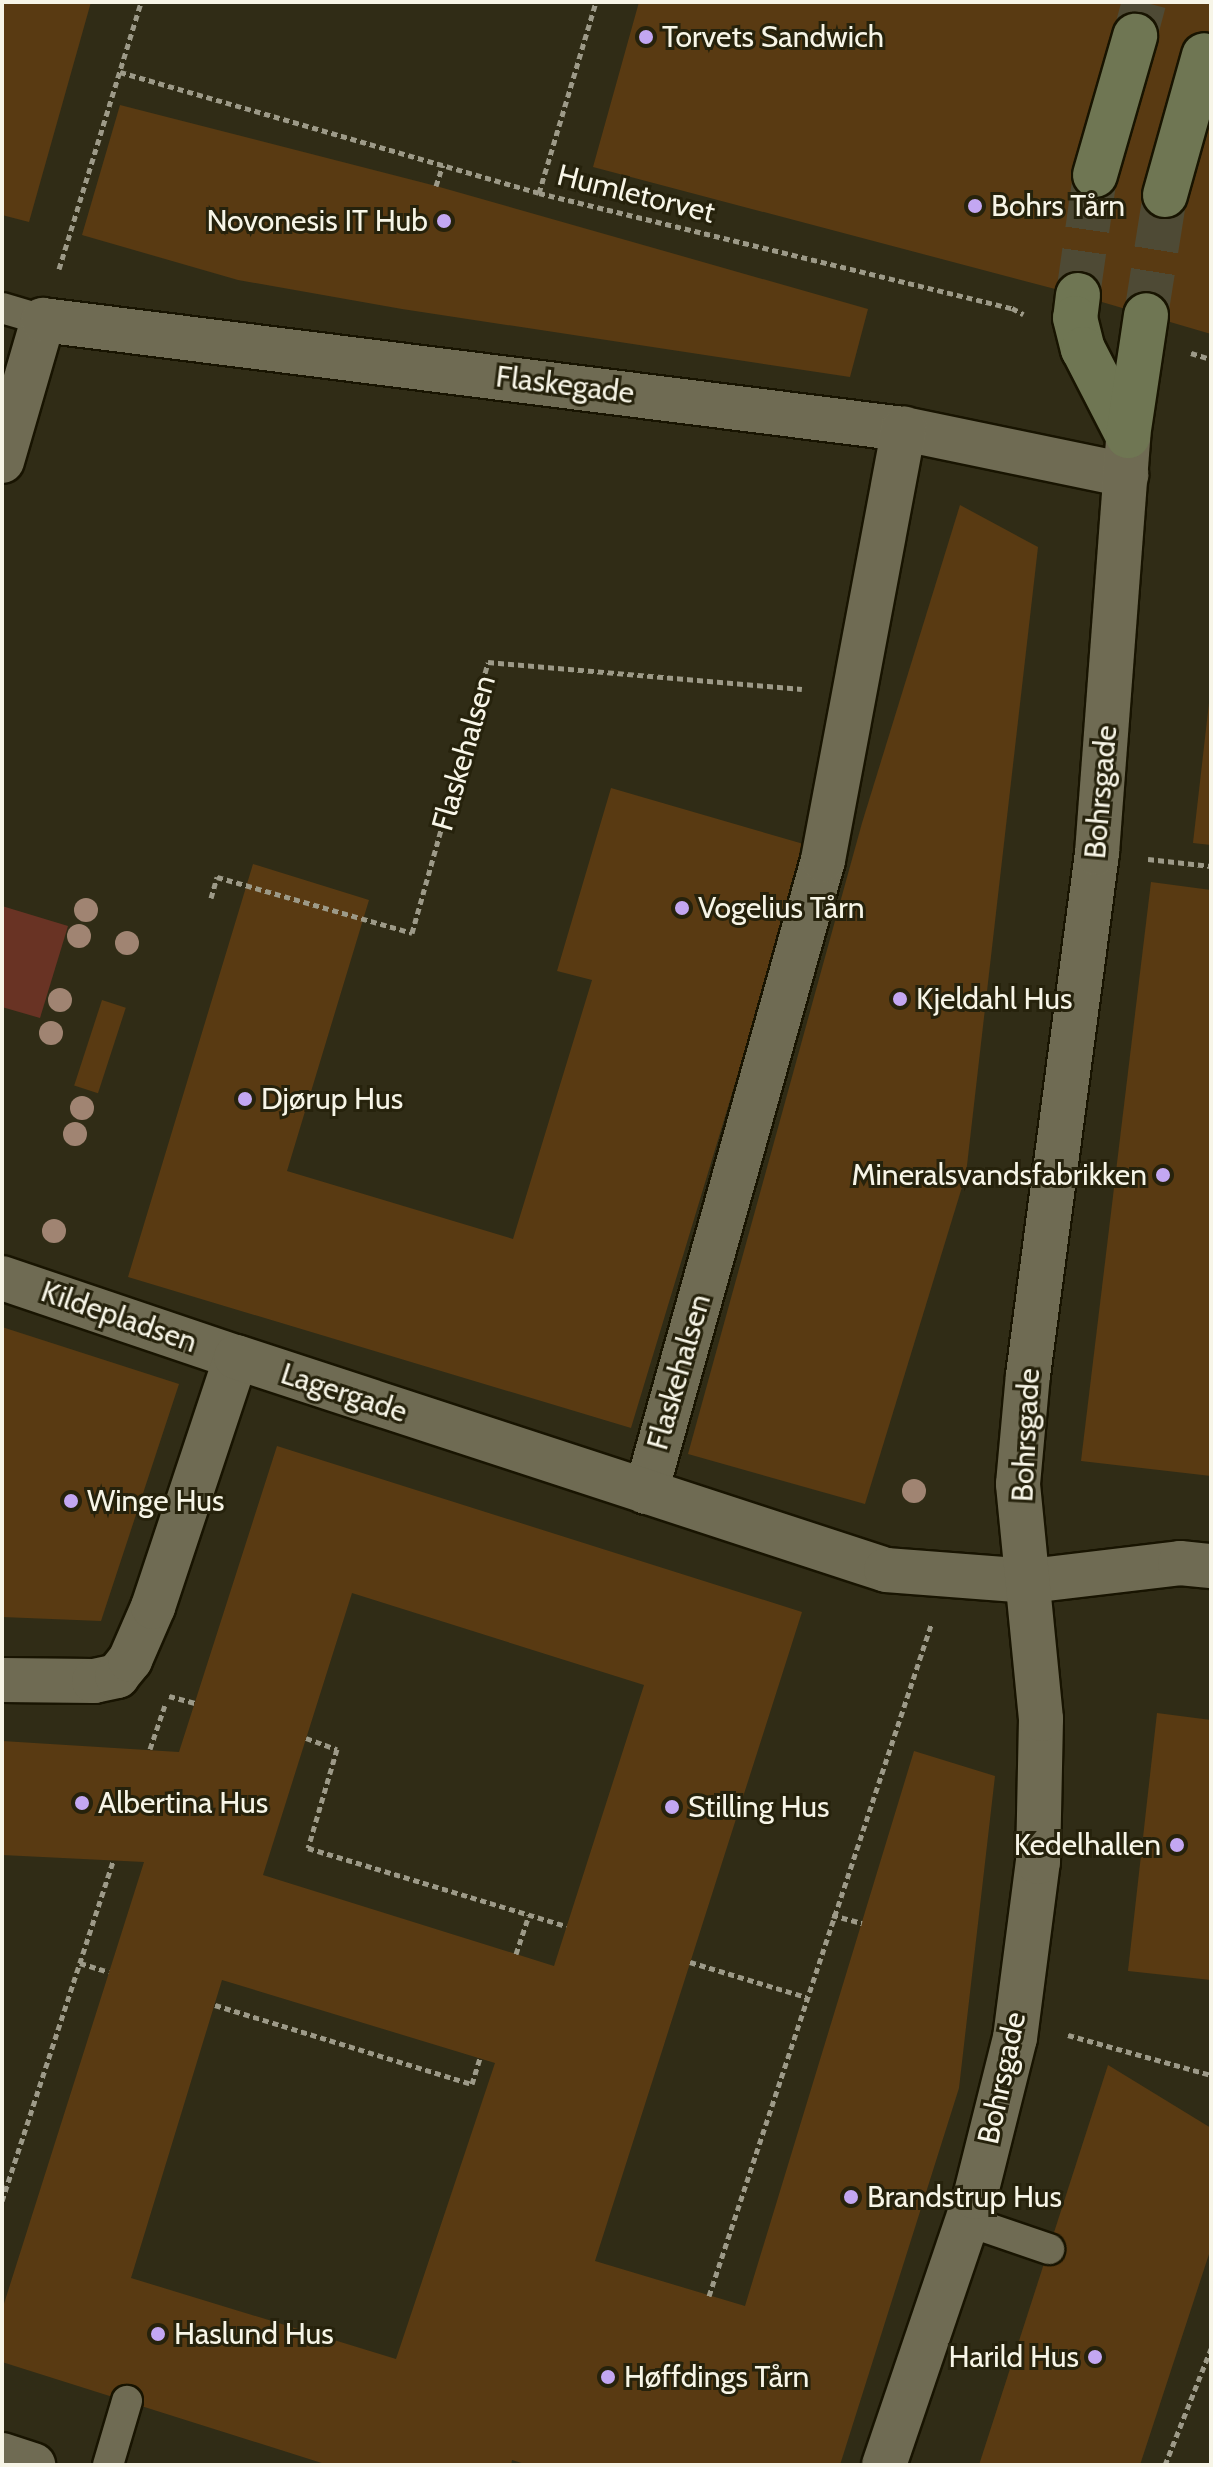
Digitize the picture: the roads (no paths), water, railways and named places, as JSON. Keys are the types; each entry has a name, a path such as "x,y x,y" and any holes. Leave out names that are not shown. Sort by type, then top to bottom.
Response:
{"street":[{"path":"1095,175 1135,36"},
{"path":"1165,195 1204,55"},
{"path":"1078,295 1075,318 1083,349 1127,455"},
{"name":"Bohrsgade","path":"884,2465 967,2221 1017,2021 1038,1862 1041,1719 1019,1469 1030,1359 1097,853 1127,455 1146,315"},
{"path":"2,461 43,320"},
{"name":"Flaskegade","path":"43,320 1127,455"},
{"name":"Flaskehalsen","path":"646,1492 823,860 904,429"},
{"name":"Kildepladsen","path":"2,1278 236,1357"},
{"path":"2,1680 94,1681 117,1676 130,1660 153,1607 236,1357"},
{"name":"Lagergade","path":"236,1357 886,1570 1030,1581 1180,1563 1211,1566"},
{"path":"2,2455 33,2465"}],"lane":[{"name":"Flaskegade","path":"2,308 43,320"},
{"path":"967,2221 1049,2249"},
{"path":"108,2465 127,2401"}],"tunnel":[{"path":"1135,36 1144,2"},
{"path":"1078,295 1095,175"},
{"path":"1146,315 1165,195"}],"place":[{"name":"Torvets Sandwich","path":"646,37"},
{"name":"Bohrs Tårn","path":"975,206"},
{"name":"Novonesis IT Hub","path":"444,221"},
{"name":"Vogelius Tårn","path":"682,908"},
{"name":"Kjeldahl Hus","path":"900,999"},
{"name":"Djørup Hus","path":"245,1099"},
{"name":"Mineralsvandsfabrikken","path":"1163,1175"},
{"name":"Winge Hus","path":"71,1501"},
{"name":"Albertina Hus","path":"82,1803"},
{"name":"Stilling Hus","path":"672,1807"},
{"name":"Kedelhallen","path":"1177,1845"},
{"name":"Brandstrup Hus","path":"851,2197"},
{"name":"Haslund Hus","path":"158,2334"},
{"name":"Harild Hus","path":"1095,2357"},
{"name":"Høffdings Tårn","path":"608,2377"}]}
